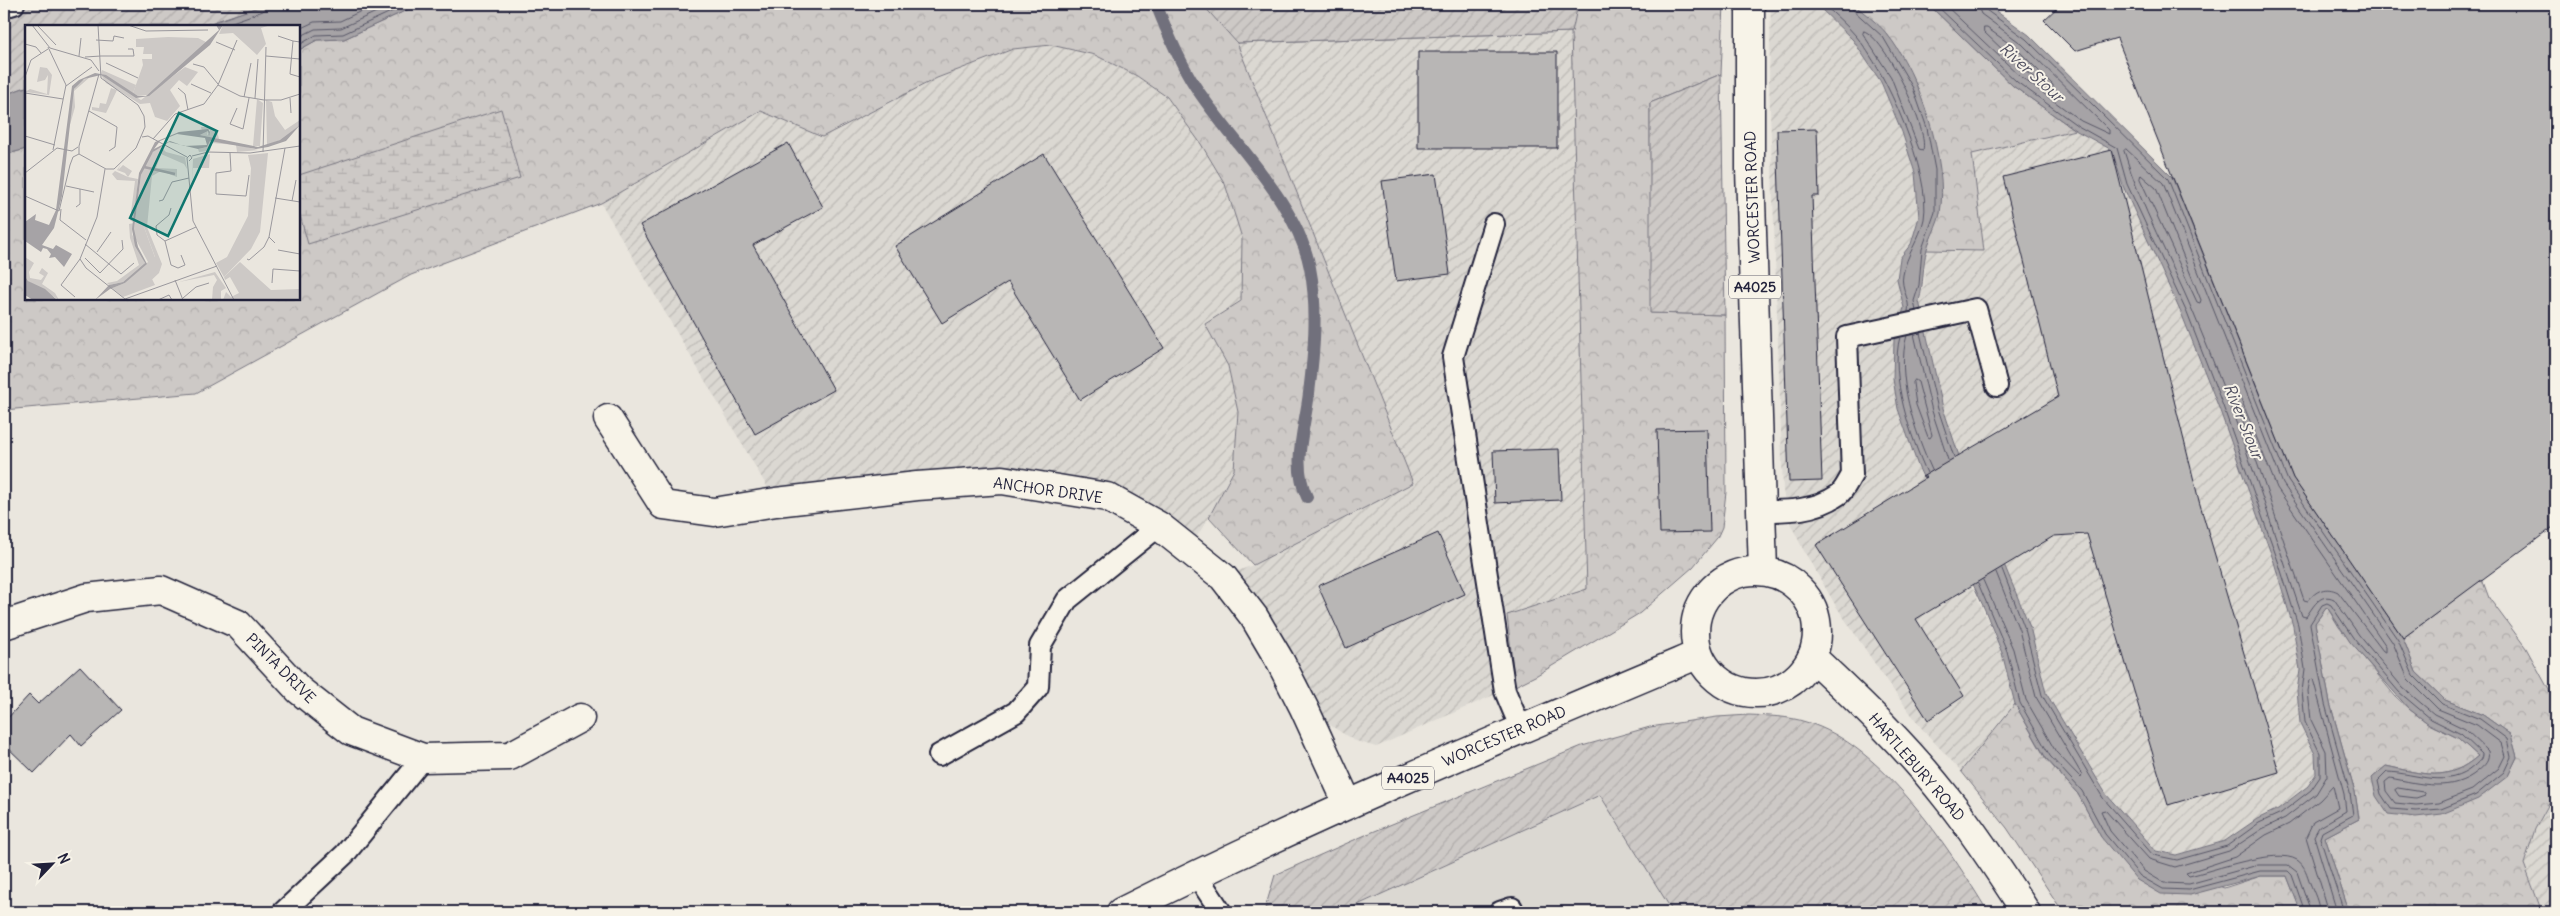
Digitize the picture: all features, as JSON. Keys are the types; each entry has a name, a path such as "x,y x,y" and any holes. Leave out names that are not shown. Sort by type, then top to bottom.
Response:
{"main road":[{"name":"WORCESTER ROAD","path":"1750,4 1750,169 1763,571"},
{"name":"ANCHOR DRIVE","path":"608,419 663,505 714,512 776,502 917,486 1002,480 1107,497 1159,526 1223,577 1254,617 1304,708 1348,804"},
{"path":"1763,571 1779,575 1793,583 1805,594 1813,609 1817,625 1817,641 1812,657 1793,682 1778,689 1763,693 1746,693 1731,688 1718,680 1706,668 1699,654 1696,623 1700,608 1708,594 1733,575 1763,571"},
{"name":"PINTA DRIVE","path":"4,625 86,598 161,590 238,624 299,690 352,731 423,758 510,756 580,718"},
{"name":"WORCESTER ROAD","path":"1121,912 1196,874 1348,804 1699,654"},
{"name":"HARTLEBURY ROAD","path":"1812,657 1867,709 1946,797 2001,872 2026,912"}],"lane":[{"path":"4,7 14,4"},
{"path":"1494,224 1453,357 1504,691 1521,729"},
{"path":"1761,511 1795,512 1818,505 1839,494 1852,475 1847,336 1976,309 1997,386"},
{"path":"940,755 1016,712 1038,687 1040,646 1067,600 1159,526"},
{"path":"283,912 345,854 423,758"},
{"path":"1196,874 1221,912"}],"shaded area":[{"path":"1771,4 1816,4 1853,40 1881,82 1902,132 1915,173 1919,217 1911,244 1900,258 1897,279 1904,308 1894,340 1898,409 1918,466 2002,652 2015,704 1961,771 1923,730 1888,683 1836,606 1804,551 1791,525 1786,508 1783,490 1769,80"},
{"path":"1572,32 1587,590 1507,615 1485,619 1496,694 1376,747 1353,740 1304,708 1223,577 1253,565 1413,483 1237,43"},
{"path":"1051,45 1094,55 1137,76 1167,97 1201,144 1225,184 1242,238 1241,301 1205,324 1228,366 1238,412 1234,470 1209,517 1189,549 1159,526 1002,480 776,502 601,203 761,111 822,137 937,78 1013,49"},
{"path":"2075,130 2112,150 2123,186 2182,315 2219,408 2274,562 2293,626 2300,670 2297,691 2300,723 2315,754 2316,774 2308,786 2278,809 2257,819 2225,841 2176,855 2156,851 2106,794 2046,693 2030,627 1958,453 1943,408 1919,301 1924,286 1926,250 1984,251 1972,154"},
{"path":"2556,791 2556,912 2542,912 2524,864 2535,829"},
{"path":"1600,795 1673,912 1342,912"}],"green space":[{"path":"14,4 267,4 205,25 25,25 25,87 4,95 4,7"},
{"path":"420,4 1724,4 1721,74 1650,103 1651,313 1725,315 1726,492 1722,527 1717,538 1693,567 1640,613 1537,675 1515,686 1507,615 1587,589 1571,32 1237,43 1413,483 1253,565 1209,517 1234,470 1238,412 1228,366 1205,324 1241,301 1242,238 1225,184 1201,144 1167,97 1137,76 1095,55 1051,45 1013,49 937,78 822,137 761,111 601,203 411,275 196,393 4,410 4,155 25,149 25,300 300,300 300,49 317,40 344,39"},
{"path":"1202,4 1578,4 1572,32 1237,43"},
{"path":"1853,4 1928,4 2013,86 2075,130 1972,154 1984,251 1926,250 1940,213 1917,86 1887,34"},
{"path":"1721,74 1725,315 1650,313 1650,103"},
{"path":"501,109 520,178 308,244 300,216 300,175"},
{"path":"2482,579 2489,598 2526,648 2556,703 2556,791 2535,829 2524,864 2542,912 2349,912 2325,837 2359,819 2355,792 2330,703 2315,623 2327,607 2339,627 2395,696 2429,724 2458,738 2478,756 2467,765 2445,773 2412,772 2386,766 2372,778 2508,776 2517,757 2511,735 2483,715 2445,700 2416,672 2403,638"},
{"path":"2015,704 2046,759 2078,794 2101,837 2224,888 2261,876 2287,876 2301,912 2063,912 2007,828 1961,771"},
{"path":"1749,715 1785,717 1806,722 1834,734 1861,752 1887,775 1911,801 1954,858 1988,912 1673,912 1600,795 1342,912 1264,912 1275,875 1370,833 1582,746 1650,727 1717,717"}],"water":[{"path":"267,4 420,4 344,39 317,40 300,49 300,25 205,25"},
{"name":"River Stour","path":"1816,4 1853,4 1875,22 1887,34 1899,51 1920,95 1936,145 1942,193 1939,218 1925,255 1919,301 1943,408 1958,453 2030,627 2046,693 2106,794 2156,851 2176,855 2225,841 2257,819 2278,809 2308,786 2316,774 2315,754 2300,723 2297,691 2300,670 2293,626 2274,562 2219,408 2182,315 2123,186 2112,150 2075,130 2013,86 1928,4 1986,4 2029,35 2172,177 2293,478 2403,638 2416,672 2445,700 2483,715 2511,735 2517,757 2508,776 2478,799 2442,814 2416,817 2388,814 2376,796 2372,778 2386,766 2412,772 2445,773 2467,765 2478,756 2458,738 2429,724 2409,709 2350,642 2327,607 2315,623 2330,703 2355,792 2359,819 2325,837 2349,912 2301,912 2287,876 2261,876 2190,895 2161,894 2137,880 2101,837 2078,794 2046,758 2015,704 2002,653 1985,610 1918,466 1898,409 1893,379 1894,340 1904,308 1897,279 1900,258 1911,244 1919,217 1915,173 1902,132 1881,82 1853,40"},
{"path":"25,87 25,149 4,155 4,95"}],"building":[{"path":"2061,4 2556,4 2556,525 2403,638 2293,478 2117,38 2075,51 2044,20"},
{"path":"1418,52 1557,52 1557,148 1418,148"},
{"path":"1817,129 1819,196 1812,196 1822,481 1789,482 1777,130"},
{"path":"788,143 823,207 753,245 834,390 755,434 640,225"},
{"path":"2112,150 2199,501 2279,772 2168,805 2087,534 2054,536 1916,619 1964,696 1928,720 1816,545 1927,477 1922,477 2058,397 2003,177"},
{"path":"1044,154 1164,348 1080,400 1008,282 942,323 895,246"},
{"path":"1436,174 1450,274 1396,281 1382,181"},
{"path":"1707,429 1710,532 1660,533 1657,430"},
{"path":"1559,449 1561,500 1495,503 1493,451"},
{"path":"1438,533 1465,594 1346,648 1318,586"},
{"path":"80,666 121,710 81,746 71,734 34,773 4,744 4,722 29,695 38,704"}],"waterway":[{"path":"1156,4 1169,36 1195,86 1277,196 1292,219 1303,243 1310,268 1315,315 1311,378 1300,445 1300,471 1307,497"}]}
